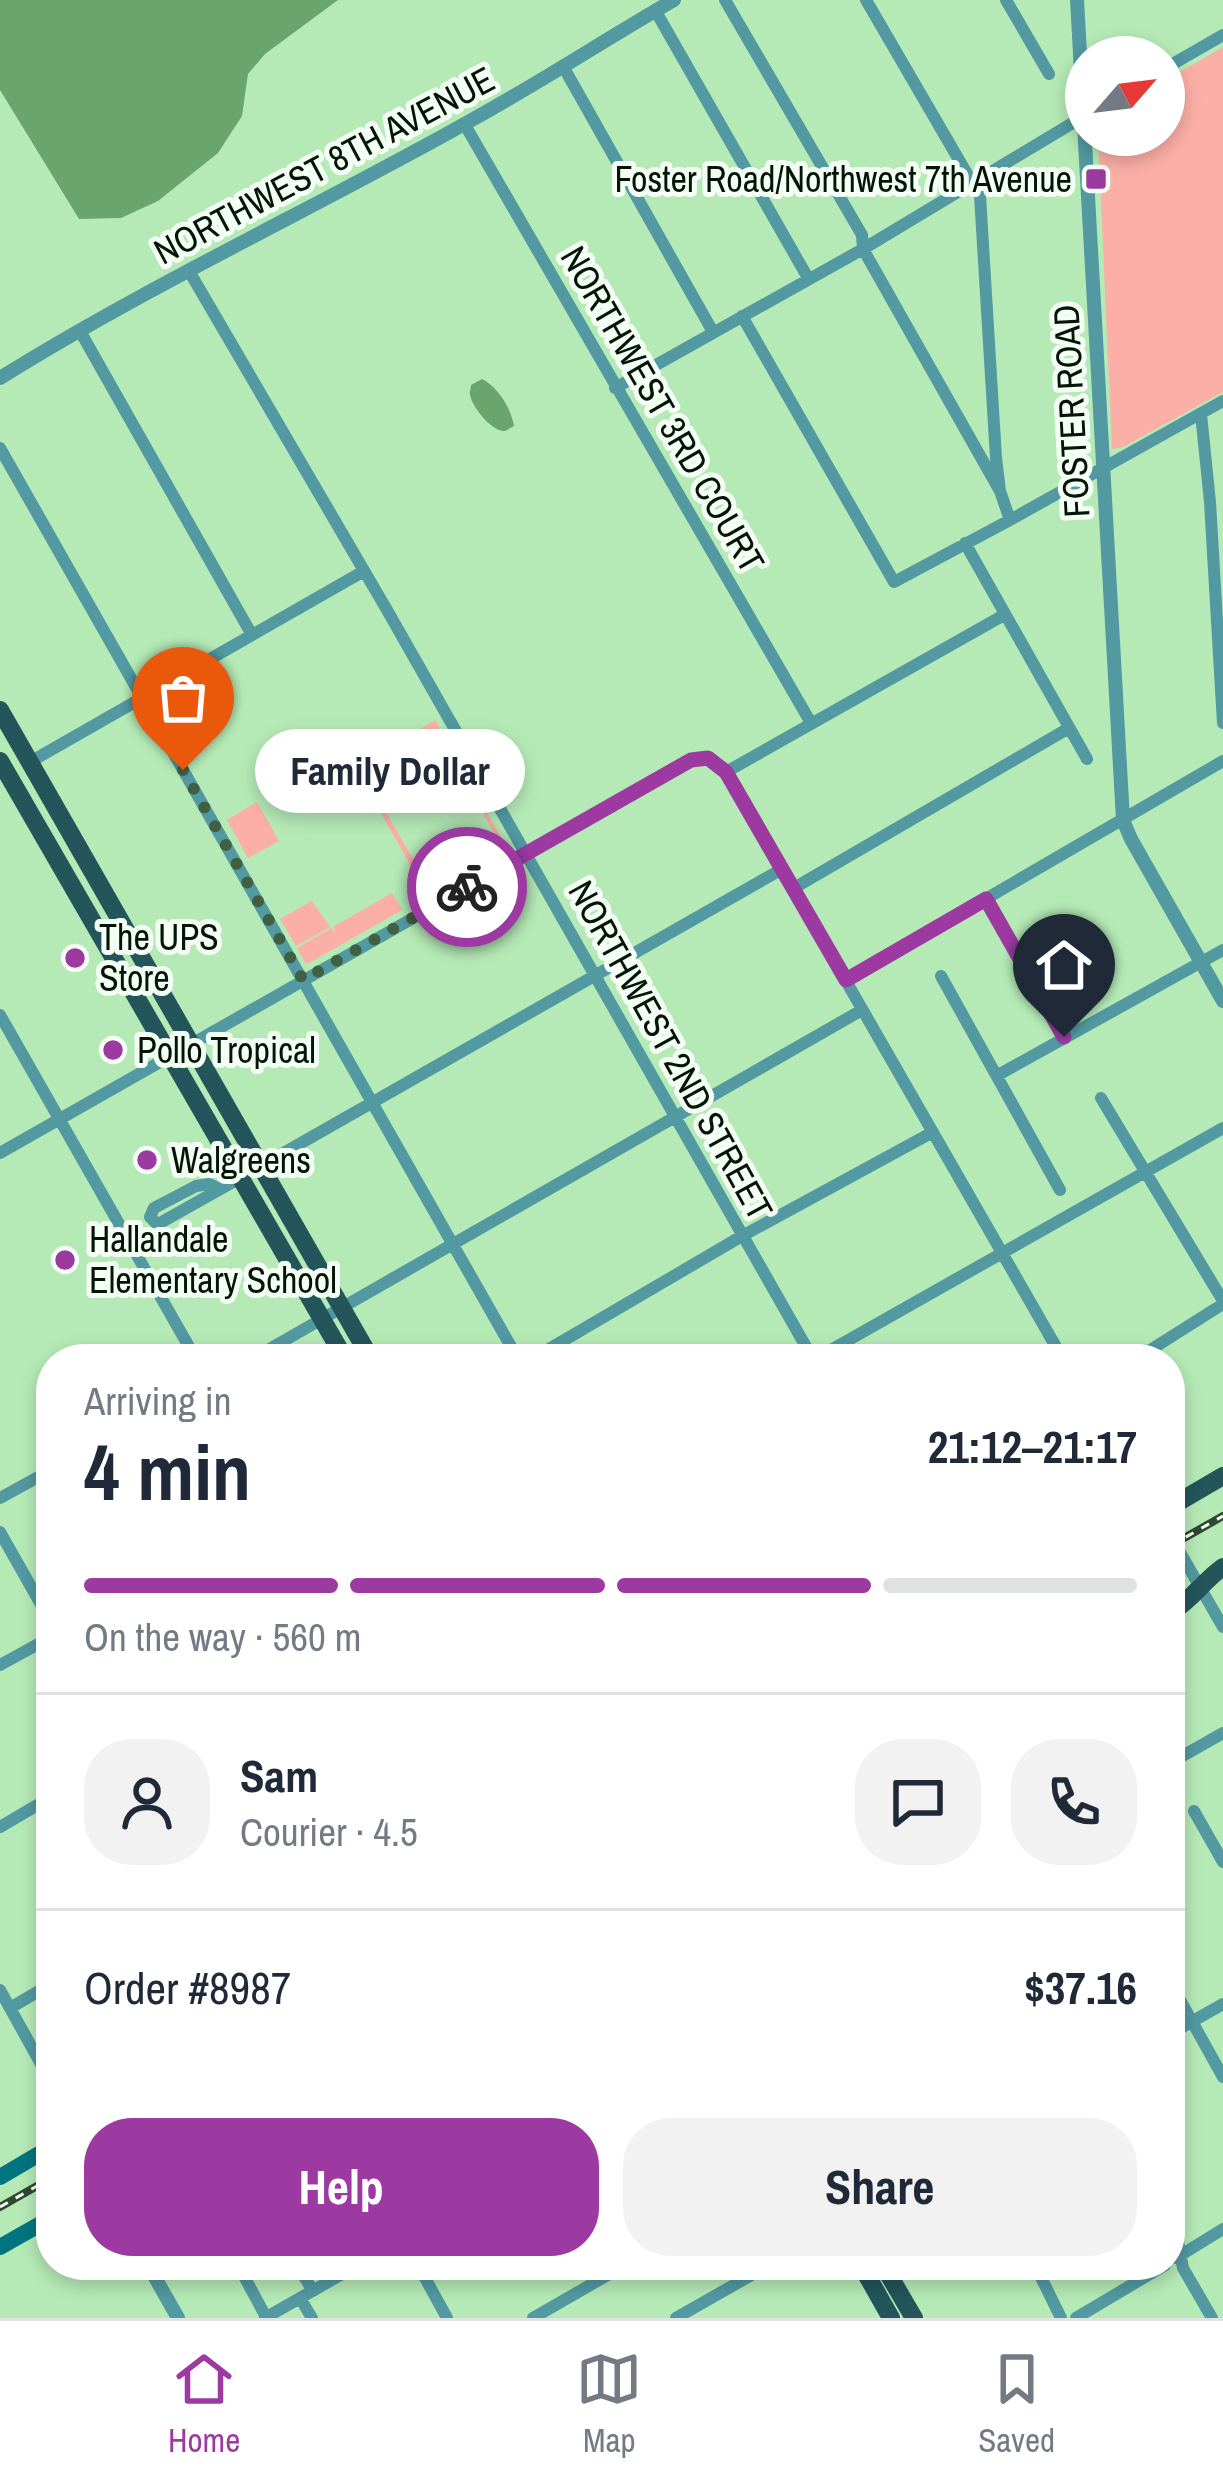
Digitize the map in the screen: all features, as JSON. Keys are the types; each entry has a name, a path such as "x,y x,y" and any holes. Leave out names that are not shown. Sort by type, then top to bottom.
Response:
{"main road":[{"path":"0,710 181,1051 240,1178 336,1344"},
{"path":"0,749 31,763"},
{"path":"2,771 26,780 52,802"},
{"path":"2,771 259,1167 362,1344"},
{"path":"1185,1499 1223,1477"},
{"path":"1185,1603 1223,1567"},
{"path":"0,2177 36,2156"},
{"path":"0,2247 36,2227"},
{"path":"870,2280 892,2318"},
{"path":"892,2280 914,2318"}],"street":[{"name":"NORTHWEST 8TH AVENUE","path":"0,378 465,124 674,0"},
{"path":"725,0 862,235 862,249 1000,491 1010,520"},
{"path":"866,0 980,196 1000,491"},
{"path":"1006,0 1049,74"},
{"name":"FOSTER ROAD","path":"1077,0 1079,36"},
{"path":"655,10 808,278"},
{"path":"1185,57 1223,36"},
{"path":"563,68 713,332"},
{"name":"NORTHWEST 3RD COURT","path":"465,124 811,723"},
{"path":"615,388 1065,128"},
{"name":"FOSTER ROAD","path":"1087,156 1123,820"},
{"name":"NORTHWEST 2ND STREET","path":"190,271 805,1344"},
{"path":"742,316 894,582 1223,401"},
{"path":"80,331 252,634"},
{"path":"1201,414 1216,498 1223,723"},
{"path":"0,448 510,1344"},
{"path":"965,543 1087,759"},
{"path":"31,763 364,571"},
{"path":"726,772 1004,615"},
{"path":"794,888 1069,728"},
{"path":"0,1153 691,760 708,758 726,772 1055,1344"},
{"path":"846,980 1223,761"},
{"path":"1123,820 1223,1001"},
{"path":"259,1167 782,869"},
{"path":"986,899 1064,1037"},
{"path":"998,1076 1223,950"},
{"path":"941,976 1060,1190"},
{"path":"278,1344 862,1010"},
{"path":"0,1015 188,1344"},
{"path":"1101,1097 1223,1303 1159,1344"},
{"path":"841,1344 1223,1128"},
{"path":"558,1344 933,1132"},
{"path":"218,1188 196,1186 154,1208 150,1217 160,1223 240,1178"},
{"path":"0,1498 36,1478"},
{"path":"0,1532 36,1596"},
{"path":"1185,1562 1223,1627"},
{"path":"0,1665 36,1645"},
{"path":"1185,1754 1223,1732"},
{"path":"0,1827 36,1806"},
{"path":"1194,1811 1223,1862"},
{"path":"0,1990 36,2055"},
{"path":"10,2008 36,1993"},
{"path":"1185,2025 1223,2004"},
{"path":"1185,2009 1223,2078"},
{"path":"1185,2253 1223,2229"},
{"path":"1185,2271 1212,2318"},
{"path":"156,2280 178,2318"},
{"path":"246,2280 266,2318 332,2280"},
{"path":"302,2280 312,2318"},
{"path":"426,2280 447,2318"},
{"path":"533,2318 599,2280"},
{"path":"676,2318 743,2280"},
{"path":"1042,2280 1061,2318"},
{"path":"1076,2318 1140,2280"}],"shaded area":[{"path":"0,0 338,0 265,54 248,74 242,116 218,153 158,201 121,218 79,219 0,90"},
{"path":"1223,47 1223,392 1112,449 1099,156 1185,156 1185,69"},
{"path":"482,379 507,405 514,426 506,431 489,423 472,400 471,385"},
{"path":"435,720 508,850 496,856 502,847 469,789 462,789 466,785 447,750 436,756 420,729"},
{"path":"257,802 279,841 248,858 227,820"},
{"path":"384,809 426,881 434,879 428,884 431,889 425,892 380,811"},
{"path":"392,893 402,910 305,963 297,948 331,928 336,935 333,927"},
{"path":"312,901 330,927 296,946 280,919"}],"railway":[{"path":"1185,1538 1223,1516"},
{"path":"0,2207 36,2187"}],"way so far":[{"path":"183,770 303,980 467,887"}],"place":[{"name":"Foster Road/Northwest 7th Avenue","path":"1096,179"},
{"name":"Family Dollar","path":"183,770"},
{"name":"The UPS Store","path":"75,958"},
{"name":"Pollo Tropical","path":"113,1050"},
{"name":"Walgreens","path":"147,1160"},
{"name":"Hallandale Elementary School","path":"65,1260"}],"route":[{"path":"467,887 691,760 708,758 726,772 846,980 986,899 1064,1037"}]}
